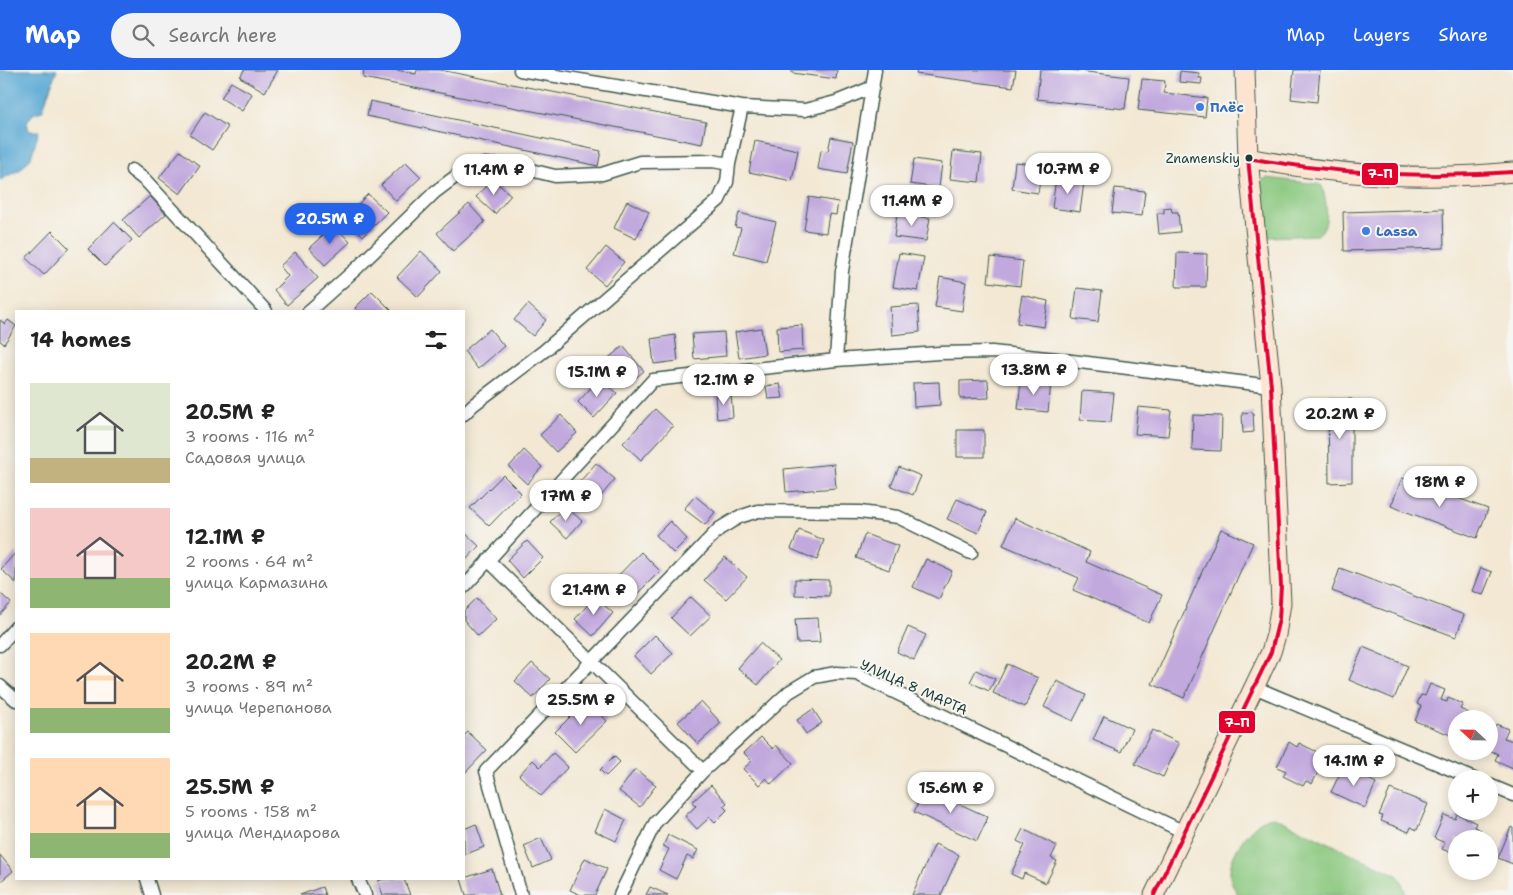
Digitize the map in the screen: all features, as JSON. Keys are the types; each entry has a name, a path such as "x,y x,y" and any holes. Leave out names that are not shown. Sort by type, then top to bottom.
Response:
{"main road":[{"path":"1154,895 1271,652 1282,603 1271,386 1248,158 1245,70"},
{"path":"1248,158 1279,165 1330,172 1436,177 1513,172"}],"street":[{"path":"520,70 742,108 805,110 836,102 873,87"},
{"path":"836,360 842,272 875,70"},
{"path":"465,413 551,345 719,200 727,182 729,164 742,108"},
{"path":"310,310 357,268 435,192 463,171 484,164 514,166 555,176 602,174 640,162 713,162 729,164"},
{"path":"132,170 146,181 265,310"},
{"path":"465,586 653,380 836,360 939,353 992,352 1271,386"},
{"path":"521,895 486,771 718,529 739,517 758,511 860,512 898,517 971,553"},
{"path":"488,560 703,771"},
{"path":"0,644 15,628"},
{"name":"УЛИЦА 8 МАРТА","path":"620,895 655,824 703,771 789,692 814,677 836,673 856,674 1184,832"},
{"path":"0,686 15,699"},
{"path":"1254,687 1452,770"},
{"path":"1498,789 1513,795"},
{"path":"147,880 152,895"},
{"path":"358,880 365,895"}],"green space":[{"path":"1267,178 1322,186 1327,213 1325,226 1322,231 1317,235 1269,237 1261,233 1257,187 1260,181"},
{"path":"1274,817 1397,875 1401,880 1406,895 1238,895 1230,877 1235,853 1250,830 1264,819"}],"water":[{"path":"0,70 57,70 42,111 33,114 27,122 29,131 39,131 31,158 20,170 0,180"}],"building":[{"path":"244,70 278,70 265,92 240,77"},
{"path":"364,70 397,70 416,74 417,70 440,70 706,122 702,144 363,78"},
{"path":"792,70 837,70 836,79 792,73"},
{"path":"917,70 1016,70 1013,87 916,74"},
{"path":"1040,70 1070,70 1129,77 1125,109 1037,99"},
{"path":"1294,70 1320,70 1317,102 1291,99"},
{"path":"1180,71 1199,73 1199,78 1202,78 1201,84 1179,82"},
{"path":"1142,79 1165,81 1164,93 1207,98 1205,117 1138,110"},
{"path":"231,82 252,94 242,111 221,98"},
{"path":"370,101 601,151 598,166 367,116"},
{"path":"205,112 228,127 212,150 190,135"},
{"path":"831,137 853,141 847,174 818,169 821,150 828,151"},
{"path":"755,141 798,150 792,181 749,172"},
{"path":"180,151 200,166 180,194 159,178"},
{"path":"953,151 982,154 979,182 950,179"},
{"path":"914,159 942,163 939,188 910,184"},
{"path":"406,162 421,177 396,201 381,185"},
{"path":"1015,162 1042,165 1038,193 1012,189"},
{"path":"1056,178 1084,182 1080,212 1052,208"},
{"path":"492,179 511,195 495,214 476,197"},
{"path":"1115,188 1145,191 1142,216 1112,213"},
{"path":"368,194 387,212 363,236 345,218"},
{"path":"150,196 166,214 139,238 123,220"},
{"path":"809,197 838,202 836,215 829,214 826,233 804,230"},
{"path":"627,201 649,212 636,239 614,228"},
{"path":"469,204 485,222 453,251 437,233"},
{"path":"1171,207 1172,212 1178,212 1180,232 1159,234 1157,213 1164,213 1164,208"},
{"path":"1443,209 1444,248 1344,251 1343,212"},
{"path":"739,213 776,222 766,261 734,253 741,228 735,227"},
{"path":"897,214 930,218 926,241 894,237"},
{"path":"114,222 132,240 105,266 88,249"},
{"path":"334,225 350,242 325,265 309,248"},
{"path":"52,231 69,248 44,275 26,258"},
{"path":"606,247 624,262 605,285 587,270"},
{"path":"421,251 442,271 418,297 397,277"},
{"path":"295,252 318,278 287,305 274,290 288,276 280,266"},
{"path":"899,253 924,257 918,291 893,287"},
{"path":"1177,253 1207,254 1206,287 1176,287"},
{"path":"991,257 1023,261 1020,286 988,282"},
{"path":"940,277 966,282 962,311 935,307"},
{"path":"1077,288 1102,291 1098,322 1073,319"},
{"path":"372,291 391,310 357,310 355,308"},
{"path":"1022,295 1048,301 1044,327 1017,323"},
{"path":"528,304 546,320 533,336 514,320"},
{"path":"918,305 920,332 892,335 890,307"},
{"path":"0,320 5,324 8,320 15,325 15,328 4,344 0,341"},
{"path":"802,325 803,350 778,352 777,327"},
{"path":"761,328 765,354 739,358 735,332"},
{"path":"490,329 504,346 478,369 465,350"},
{"path":"724,332 726,356 694,359 692,334"},
{"path":"675,335 678,361 654,364 651,339"},
{"path":"623,346 644,371 626,386 605,361"},
{"path":"600,378 617,393 594,418 578,402"},
{"path":"988,380 989,398 960,399 960,381"},
{"path":"1021,380 1051,383 1048,412 1018,409"},
{"path":"939,382 940,405 914,407 913,383"},
{"path":"780,384 783,398 768,399 766,386"},
{"path":"1082,391 1114,393 1111,422 1080,420"},
{"path":"731,394 733,417 717,419 715,396"},
{"path":"1328,399 1352,399 1352,482 1329,483"},
{"path":"1138,407 1171,410 1168,436 1135,434"},
{"path":"655,409 673,426 641,460 623,443"},
{"path":"1253,412 1254,432 1243,433 1242,413"},
{"path":"561,415 577,433 556,452 540,435"},
{"path":"1193,415 1222,416 1221,451 1192,450"},
{"path":"957,430 984,430 984,457 957,457"},
{"path":"524,450 542,467 527,484 509,467"},
{"path":"596,463 615,479 597,501 577,485"},
{"path":"834,464 836,488 786,492 784,469"},
{"path":"899,467 921,476 913,495 891,486"},
{"path":"503,475 521,493 489,526 470,508"},
{"path":"1402,478 1488,509 1477,538 1391,506"},
{"path":"695,496 715,512 705,525 684,509"},
{"path":"957,499 987,512 978,533 947,519"},
{"path":"565,506 582,521 567,538 550,522"},
{"path":"1015,518 1090,552 1086,562 1162,595 1149,623 1073,590 1079,578 1003,545"},
{"path":"670,521 687,539 673,553 656,535"},
{"path":"1221,529 1253,543 1184,698 1152,684"},
{"path":"799,530 824,540 817,560 791,549"},
{"path":"465,533 479,546 465,561"},
{"path":"865,534 898,546 889,570 856,558"},
{"path":"527,541 543,558 523,578 507,560"},
{"path":"641,552 660,571 629,602 610,584"},
{"path":"15,553 15,582 1,569"},
{"path":"725,557 747,577 726,599 704,580"},
{"path":"926,559 952,571 939,599 913,587"},
{"path":"1340,568 1464,615 1456,637 1332,591"},
{"path":"1481,568 1492,572 1483,595 1472,591"},
{"path":"795,579 829,580 829,596 795,595"},
{"path":"0,593 11,603 0,615"},
{"path":"595,597 613,613 593,636 575,619"},
{"path":"691,597 711,616 690,636 671,618"},
{"path":"477,598 496,619 478,636 465,621 465,610"},
{"path":"818,618 820,642 797,643 795,619"},
{"path":"908,627 926,635 914,660 897,652"},
{"path":"655,635 673,653 651,674 634,656"},
{"path":"760,643 779,660 758,685 738,668"},
{"path":"1363,647 1408,666 1394,699 1349,680"},
{"path":"532,663 550,679 533,698 515,681"},
{"path":"1007,664 1038,678 1025,707 993,693"},
{"path":"976,670 995,679 989,691 970,682"},
{"path":"1057,681 1086,695 1073,721 1044,707"},
{"path":"1430,684 1445,690 1441,700 1447,702 1448,698 1463,704 1460,709 1462,710 1448,710 1448,734 1415,721 1421,706 1417,704 1421,695 1425,696"},
{"path":"587,700 607,721 575,752 555,732"},
{"path":"701,701 721,723 698,744 678,722"},
{"path":"813,709 822,723 806,734 797,720"},
{"path":"1104,716 1132,729 1121,752 1093,740"},
{"path":"1498,725 1508,729 1504,738 1513,741 1513,768 1495,760 1498,760"},
{"path":"1152,730 1179,743 1163,777 1135,764"},
{"path":"468,732 487,750 465,773 465,735"},
{"path":"761,737 773,749 776,745 793,763 771,784 766,778 759,785 743,769 752,761 744,753"},
{"path":"1289,742 1297,747 1299,743 1319,753 1317,756 1324,760 1312,784 1306,781 1303,786 1283,776 1286,771 1277,767"},
{"path":"553,753 568,767 541,796 519,775 533,760 540,767"},
{"path":"614,756 620,762 606,776 600,770"},
{"path":"1343,767 1359,774 1362,768 1369,771 1366,778 1376,783 1365,808 1331,792"},
{"path":"635,769 656,785 640,807 619,791"},
{"path":"711,785 727,803 723,806 727,810 715,822 710,817 697,829 685,816 696,806 692,802"},
{"path":"925,788 988,817 977,841 914,812"},
{"path":"1390,789 1428,804 1417,830 1411,827 1409,832 1381,821 1383,816 1379,815"},
{"path":"605,809 626,820 616,841 595,831"},
{"path":"1444,815 1448,816 1448,820 1470,820 1476,823 1474,827 1481,830 1448,830 1448,852 1442,849 1445,843 1434,838"},
{"path":"476,824 484,847 465,855 465,829"},
{"path":"1511,827 1513,828 1513,864 1498,858"},
{"path":"1023,829 1057,846 1051,858 1057,861 1046,883 1024,873 1022,879 1011,874 1025,845 1017,841"},
{"path":"668,835 698,850 693,859 687,856 676,879 659,870 669,849 663,846"},
{"path":"541,838 551,860 533,868 524,846"},
{"path":"935,844 959,855 941,895 912,895"},
{"path":"0,855 13,871 0,882"},
{"path":"585,858 607,869 595,895 581,895 570,890"},
{"path":"492,869 500,895 466,895 461,880 465,880 465,878"},
{"path":"404,880 410,895 383,895 378,881"},
{"path":"322,887 325,895 300,895"},
{"path":"650,887 668,895 646,895"}],"transit line":[{"name":"7-П","path":"1248,158 1314,168 1380,174 1446,175 1513,172"},
{"name":"7-П","path":"1154,895 1271,652 1279,619 1281,586 1271,386 1248,158"}],"place":[{"name":"Плёс","path":"1200,107"},
{"name":"Znamenskiy","path":"1249,158"},
{"name":"Lassa","path":"1366,231"}]}
